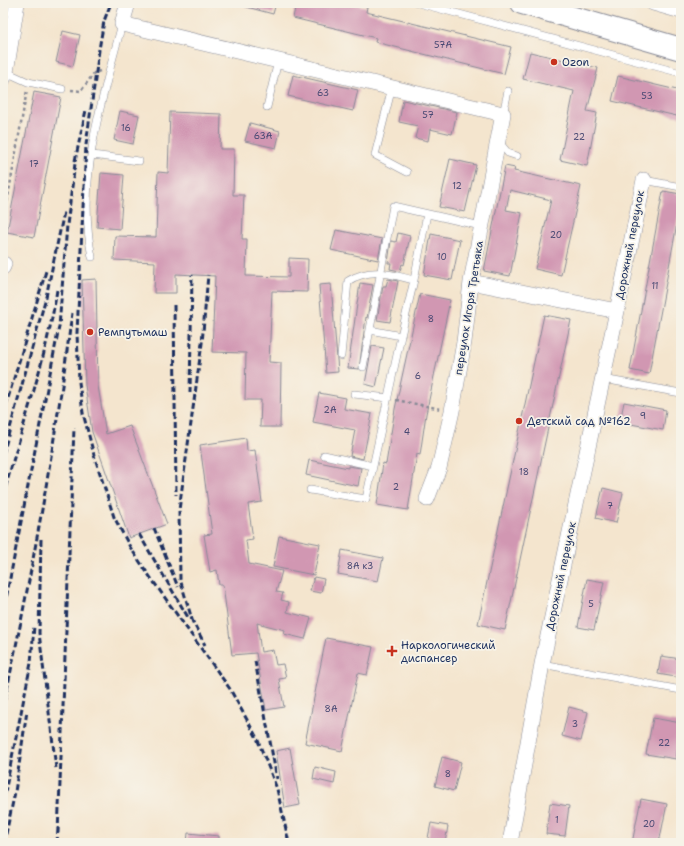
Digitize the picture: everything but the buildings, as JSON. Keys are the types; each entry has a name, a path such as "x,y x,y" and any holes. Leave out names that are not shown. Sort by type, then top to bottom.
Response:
{"main road":[{"path":"522,3 681,49"}],"street":[{"path":"5,76 17,3"},
{"path":"128,3 122,24 503,114"},
{"path":"653,3 681,11"},
{"name":"переулок Игоря Третьяка","path":"427,499 439,468 452,411 464,342 471,282 503,114"},
{"name":"Дорожный переулок","path":"510,843 542,664 644,180"},
{"name":"Дорожный переулок","path":"471,282 617,311"}],"lane":[{"path":"418,3 681,73"},
{"path":"92,257 87,234 87,185 98,117 122,24"},
{"path":"267,107 278,61"},
{"path":"5,76 62,89"},
{"path":"392,88 375,155 407,172"},
{"path":"503,114 508,91"},
{"path":"498,140 508,153 517,156"},
{"path":"92,155 139,161"},
{"path":"644,180 681,187"},
{"path":"363,367 393,206 481,226"},
{"path":"310,490 366,499 427,214"},
{"path":"340,356 348,281 359,274 380,272 414,280"},
{"path":"370,330 401,336"},
{"path":"603,379 681,393"},
{"path":"354,394 388,398"},
{"path":"324,455 373,466"},
{"path":"542,664 681,690"}],"path":[{"path":"62,89 81,91 94,72 110,67"},
{"path":"3,225 28,82"},
{"path":"388,398 452,411"}],"railway":[{"path":"98,55 104,21 111,3"},
{"path":"99,50 86,145 77,333 79,382 83,413 94,455 114,517 130,547 148,574 230,689 257,738 277,789 289,843"},
{"path":"75,161 86,110"},
{"path":"3,614 59,327 67,225 76,156"},
{"path":"3,454 46,297 64,212"},
{"path":"3,415 46,271"},
{"path":"190,393 192,275"},
{"path":"193,623 180,579 179,510 202,343 208,275"},
{"path":"3,496 47,342 57,290"},
{"path":"174,305 176,495"},
{"path":"3,708 42,512 72,313"},
{"path":"58,833 74,428"},
{"path":"154,528 178,587"},
{"path":"139,534 189,619"},
{"path":"41,539 39,633 56,768"},
{"path":"191,618 205,645"},
{"path":"3,802 31,663 34,626"},
{"path":"255,661 277,779"},
{"path":"4,843 15,792 27,711"},
{"path":"57,843 58,828"}],"place":[{"name":"Ozon","path":"554,62"},
{"name":"Ремпутьмаш","path":"90,332"},
{"name":"Детский сад №162","path":"519,421"},
{"name":"Наркологический диспансер","path":"392,651"}]}
